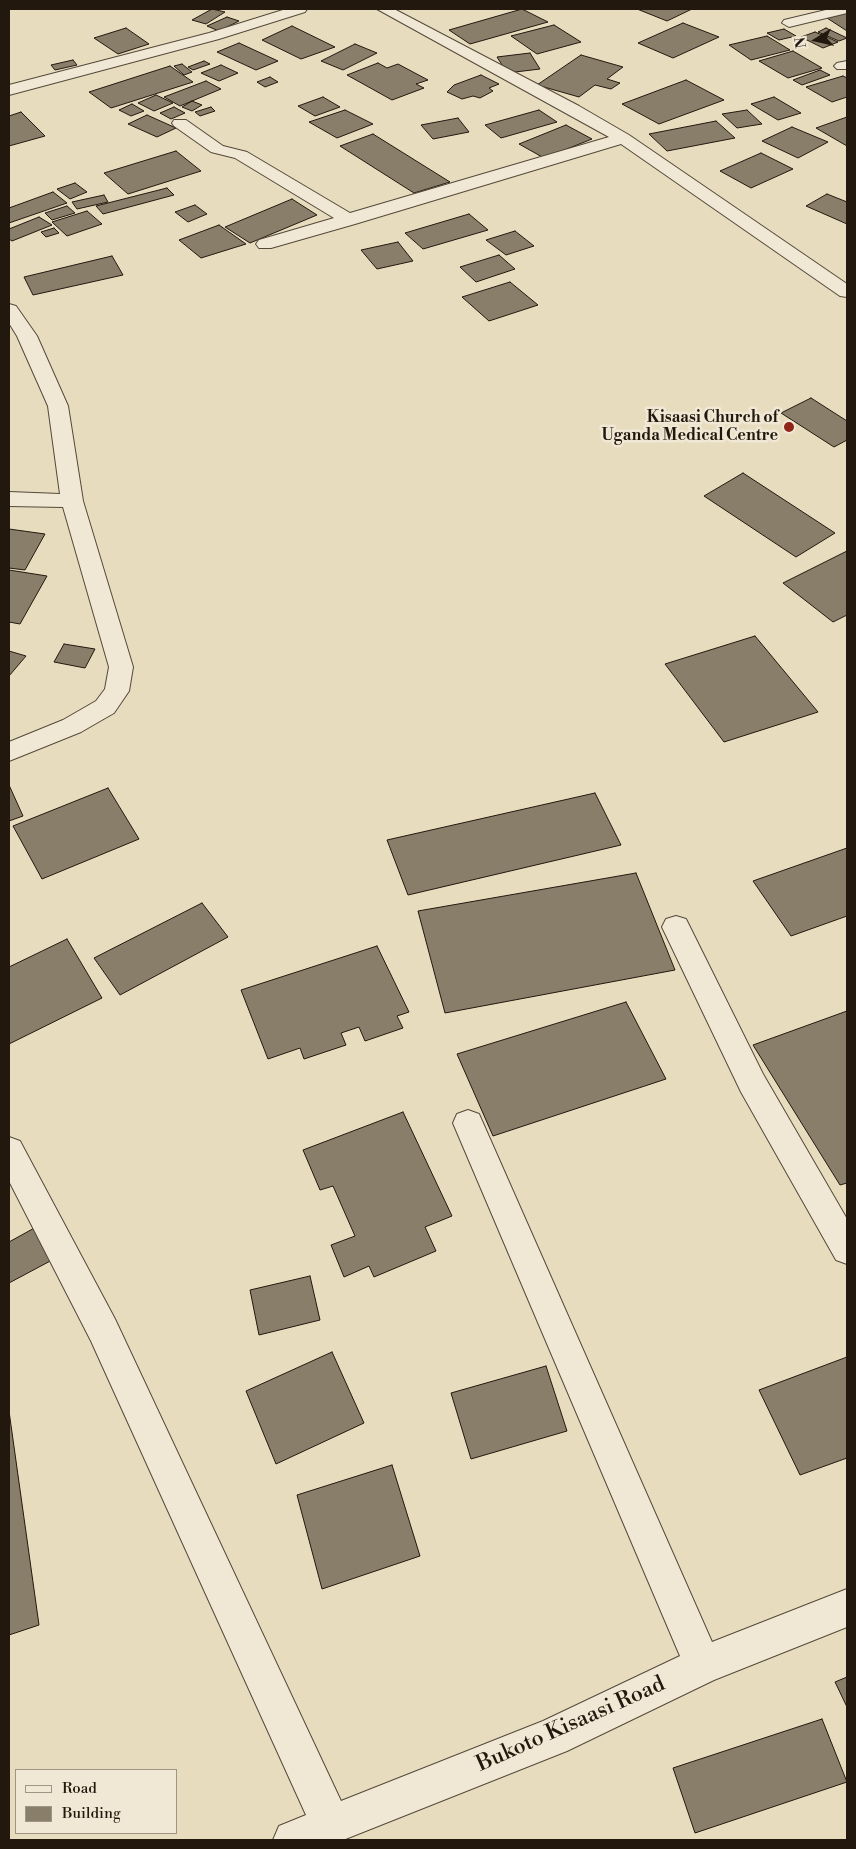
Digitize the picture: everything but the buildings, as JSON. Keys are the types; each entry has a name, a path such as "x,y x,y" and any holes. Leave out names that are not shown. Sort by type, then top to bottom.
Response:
{"street":[{"path":"9,90 214,36 300,9"},
{"path":"384,9 524,85 574,108 623,138 844,286"},
{"path":"790,23 847,9"},
{"path":"180,122 217,149 241,155 350,220"},
{"path":"265,244 350,220 492,175 623,138"},
{"path":"9,310 27,336 58,406 72,501 121,667 118,691 105,707 72,726 9,752"},
{"path":"9,499 72,501"},
{"path":"676,927 752,1083 847,1249"},
{"path":"468,1123 703,1666"},
{"path":"9,1151 103,1330 331,1825"},
{"name":"Bukoto Kisaasi Road","path":"293,1840 553,1737 703,1666 847,1608"}],"place":[{"name":"Kisaasi Church of Uganda Medical Centre","path":"789,427"}]}
